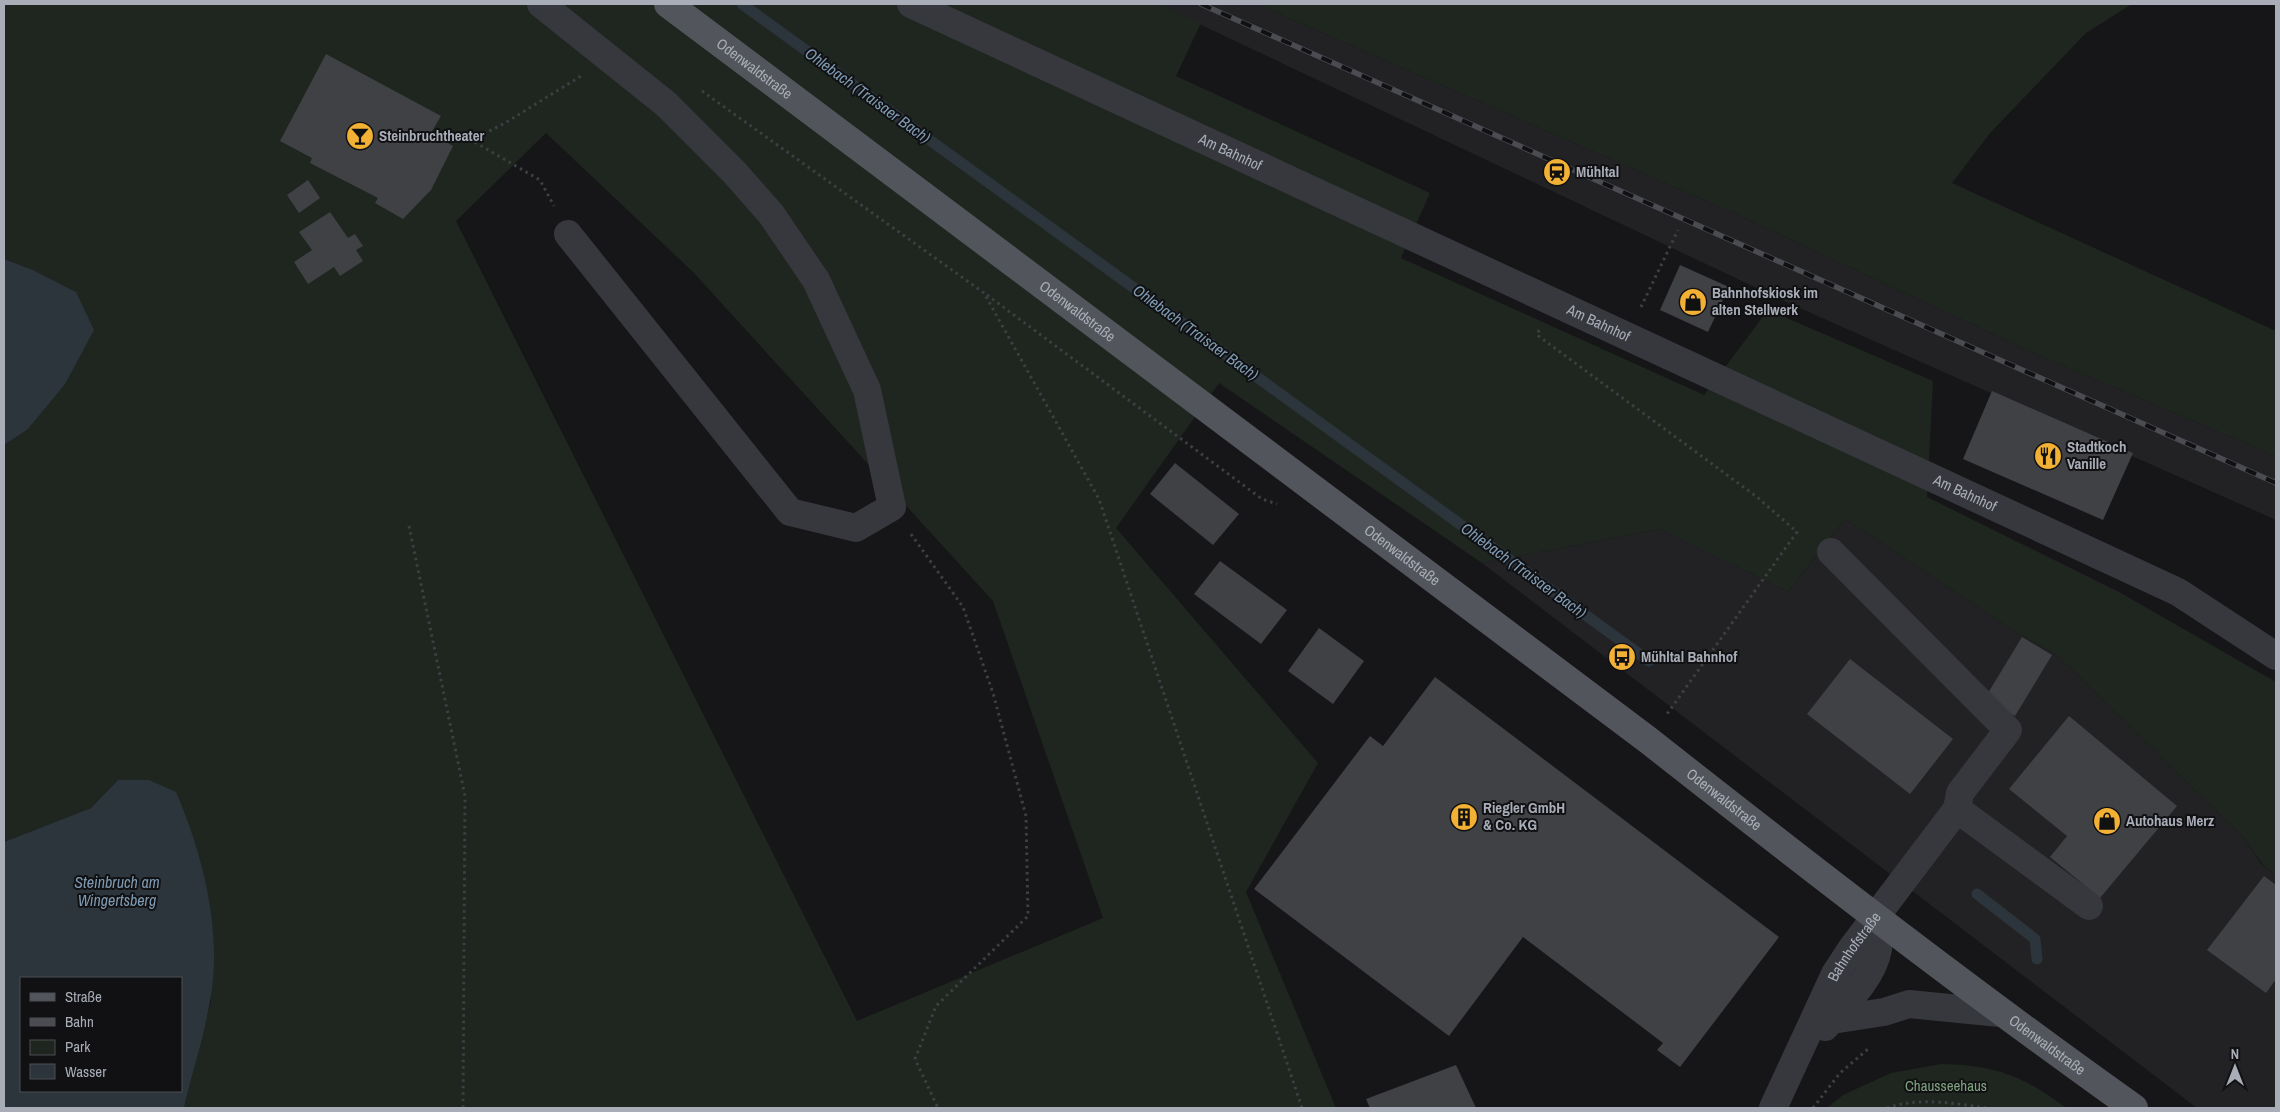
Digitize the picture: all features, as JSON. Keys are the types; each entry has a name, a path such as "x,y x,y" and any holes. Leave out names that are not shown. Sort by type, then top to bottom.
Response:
{"main road":[{"name":"Odenwaldstraße","path":"672,5 1648,740 1804,864 2000,1013 2134,1108"}],"street":[{"path":"541,4 666,104 735,173 771,214 816,280 867,390 892,507 856,528 790,512 568,234"},
{"name":"Am Bahnhof","path":"911,4 2178,592 2276,656"},
{"path":"1831,552 2008,730 1960,793 1957,808 1876,917"},
{"path":"1957,808 2089,906"},
{"name":"Bahnhofstraße","path":"1798,1058 1832,1020 1866,977 1873,963 1879,938 1876,917"},
{"name":"Bahnhofstraße","path":"1773,1108 1798,1058 1835,974 1876,917"},
{"path":"1832,1020 1884,1012 1909,1004 2000,1013"}],"path":[{"path":"443,140 472,140 505,123 571,83"},
{"path":"701,90 984,293 1099,499 1302,1108"},
{"path":"472,140 540,180 568,234"},
{"path":"1651,286 1678,230"},
{"path":"1548,301 1537,335 1756,497 1797,532 1648,740"},
{"path":"892,507 963,607 992,693 1026,816 1028,916 936,1006 915,1060 938,1108"},
{"path":"409,526 465,796 463,1108"},
{"path":"1887,1108 1902,1103 1928,1102 1986,1108"}],"shaded area":[{"path":"1157,4 1257,4 1736,214 2040,356 2276,456 2276,520 1784,301"},
{"path":"1845,519 2014,631 2058,656 2244,838 2262,865 2276,875 2276,1108 2197,1108 1482,563 1660,529 1788,592"}],"green space":[{"path":"4,4 1158,4 1201,23 1176,76 1430,193 1401,258 1704,395 1768,310 1933,381 1927,497 2119,592 2276,682 2276,875 2263,865 2244,838 2058,656 2014,631 1845,519 1788,592 1660,529 1482,563 1219,383 1116,528 1318,763 1246,892 1336,1108 184,1108 211,1000 118,780 91,808 4,842 4,445 27,430 76,292 33,270 4,259","holes":["546,133 693,272 993,601 1103,918 857,1021 456,221"]},
{"path":"1257,4 2132,4 2086,33 1991,132 1952,183 2276,331 2276,456 2040,356 1736,214"},
{"name":"Chausseehaus","path":"1941,1064 1977,1067 2008,1074 2036,1088 2066,1108 1827,1108 1843,1095 1891,1073"}],"water":[{"path":"4,259 33,270 76,292 94,330 65,384 27,430 4,445"},
{"name":"Steinbruch am Wingertsberg","path":"118,780 149,780 176,792 195,842 202,868 212,922 214,949 213,975 205,1028 184,1108 4,1108 4,842 91,808"}],"building":[{"name":"Steinbruchtheater","path":"326,54 441,116 431,133 453,146 431,190 403,219 375,203 378,198 310,163 312,158 280,141"},
{"path":"308,180 320,198 299,213 287,195"},
{"path":"330,212 348,238 355,234 363,246 356,250 363,261 340,276 334,267 308,284 294,262 312,250 299,232"},
{"name":"Bahnhofskiosk im alten Stellwerk","path":"1680,265 1729,287 1708,332 1660,310"},
{"name":"Stadtkoch Vanille","path":"1992,391 2133,453 2103,520 1963,459"},
{"path":"1175,463 1239,514 1213,545 1150,494"},
{"path":"1220,561 1287,610 1261,644 1194,594"},
{"path":"1319,628 1364,661 1333,704 1288,671"},
{"path":"2022,637 2052,655 2015,716 1985,698"},
{"path":"1850,659 1953,739 1910,794 1807,714"},
{"name":"Riegler GmbH & Co. KG","path":"1435,677 1779,937 1680,1067 1657,1050 1663,1043 1523,937 1449,1036 1254,889 1370,736 1383,746"},
{"name":"Autohaus Merz","path":"2069,716 2177,806 2100,898 2050,857 2067,836 2009,789"},
{"path":"2264,876 2276,885 2276,979 2266,993 2207,950"},
{"path":"1456,1065 1476,1108 1370,1108 1366,1099"}],"waterway":[{"name":"Ohlebach (Traisaer Bach)","path":"742,4 1649,661"},
{"name":"Ohlebach (Traisaer Bach)","path":"1977,894 2035,939 2037,959"}],"railway":[{"path":"1201,4 2276,483"}],"place":[{"name":"Steinbruchtheater","path":"360,136"},
{"name":"Mühltal","path":"1557,172"},
{"name":"Bahnhofskiosk im alten Stellwerk","path":"1693,302"},
{"name":"Stadtkoch Vanille","path":"2048,456"},
{"name":"Mühltal Bahnhof","path":"1622,657"},
{"name":"Riegler GmbH & Co. KG","path":"1464,817"},
{"name":"Autohaus Merz","path":"2107,821"}]}
